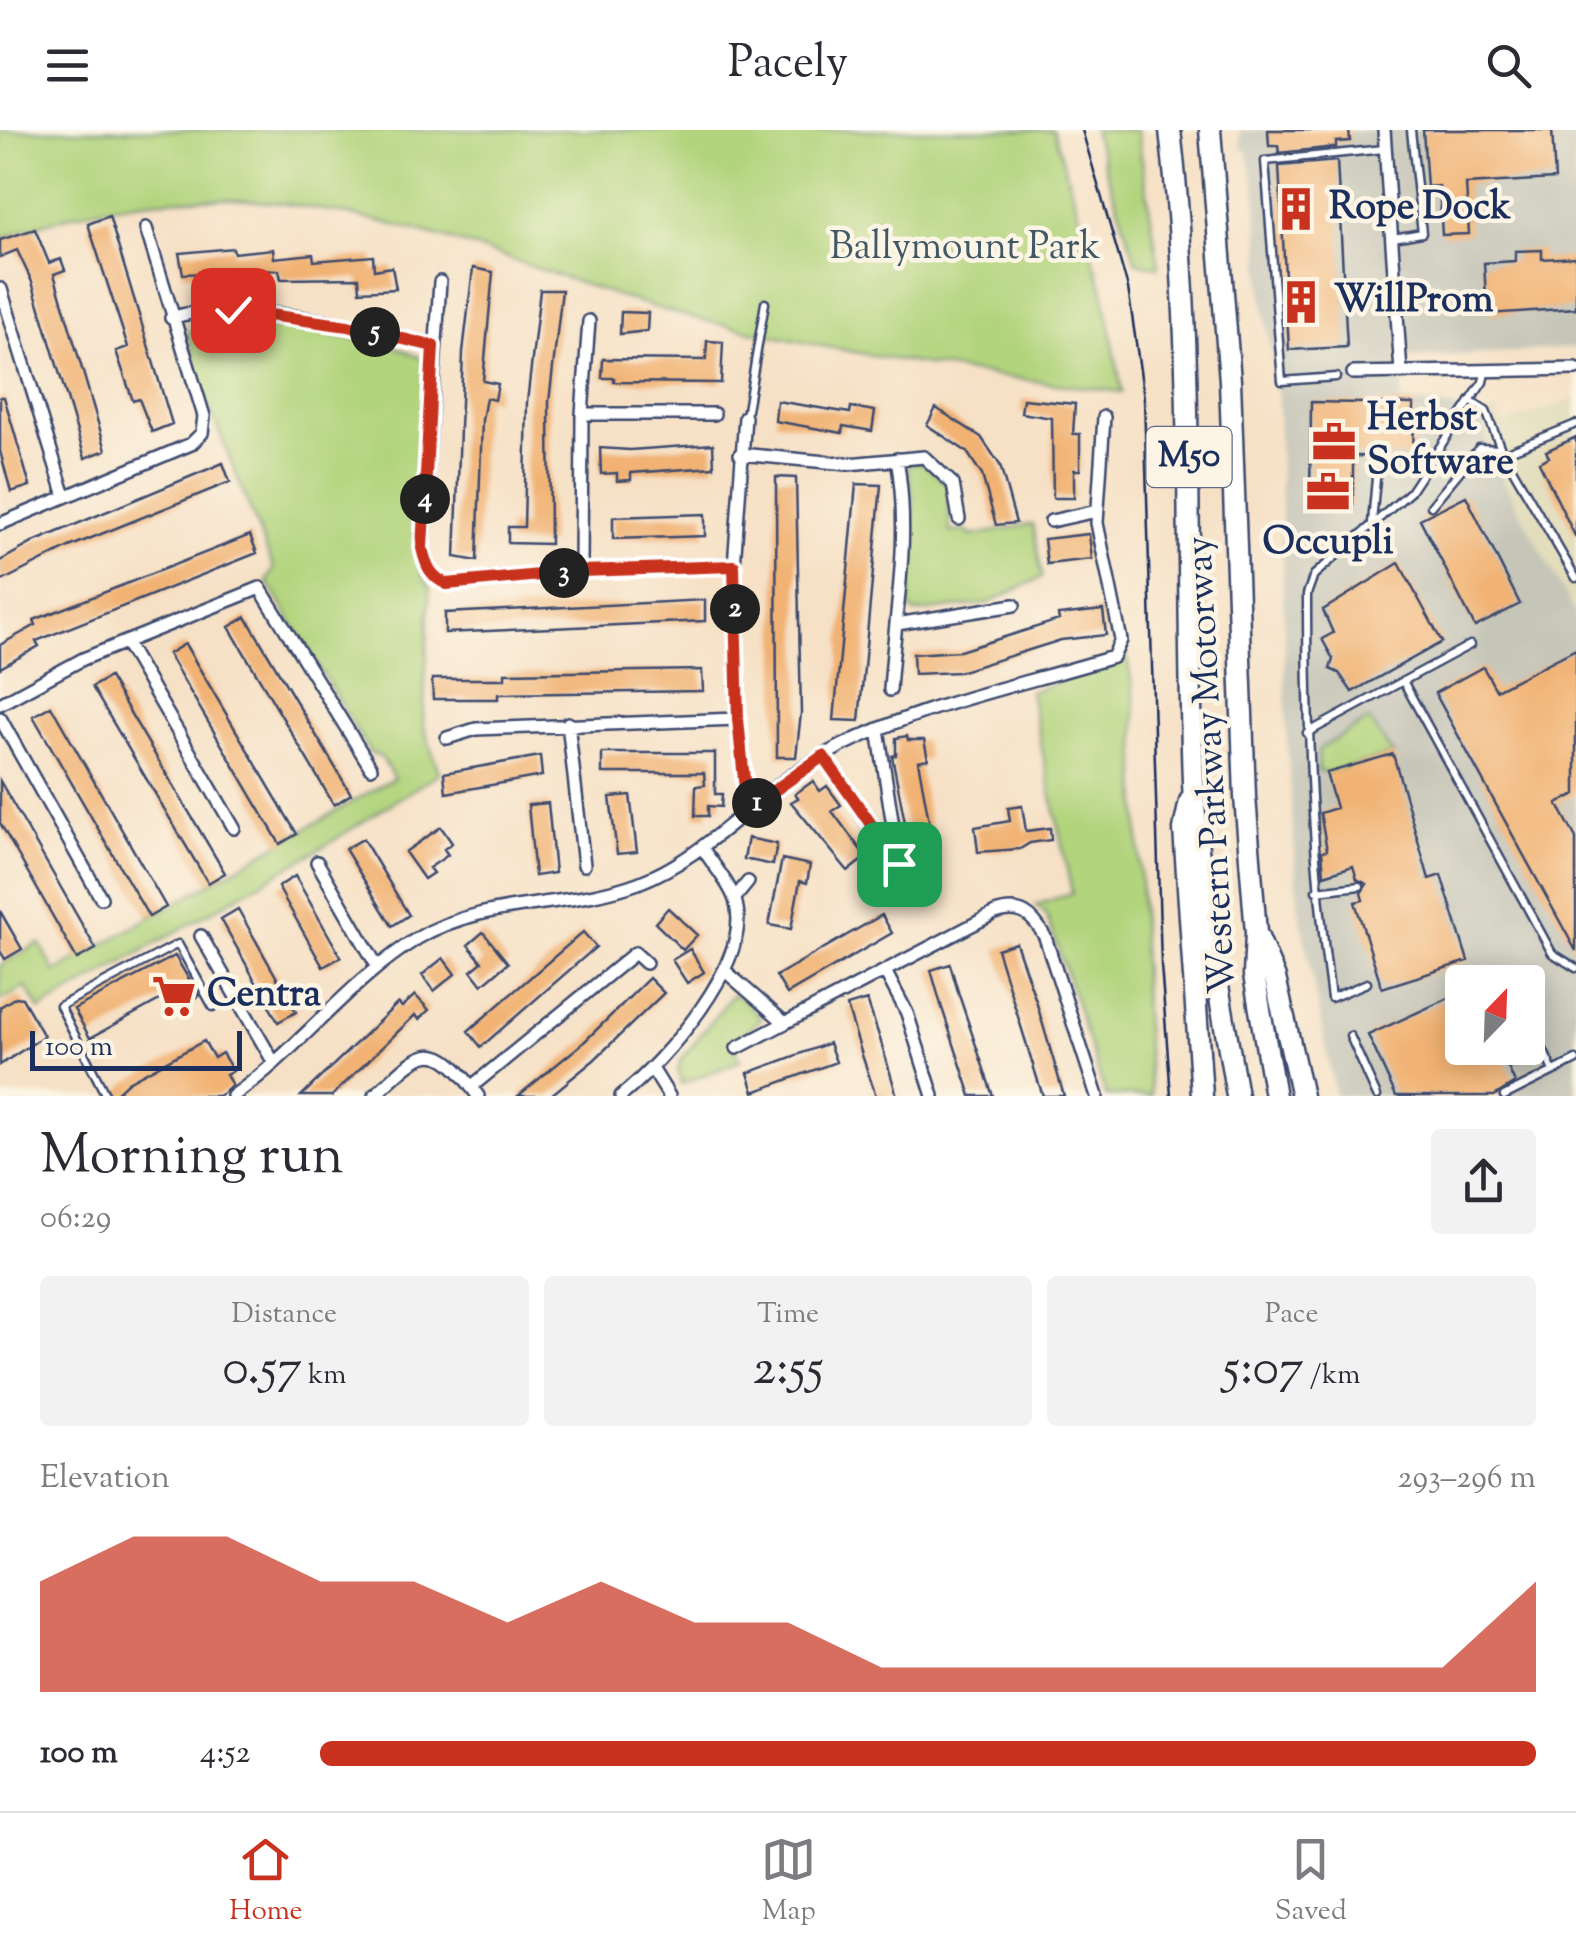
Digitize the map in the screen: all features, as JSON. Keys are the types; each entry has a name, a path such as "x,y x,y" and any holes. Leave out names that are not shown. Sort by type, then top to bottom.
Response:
{"highway":[{"name":"Western Parkway Motorway","path":"1170,130 1187,348 1193,784 1207,916 1236,1096"},
{"name":"Western Parkway Motorway","path":"1210,130 1230,381 1246,797 1256,933 1254,974 1275,1096"},
{"name":"M50","path":"1193,784 1184,829 1202,1096"},
{"name":"M50","path":"1256,933 1274,978 1302,1096"}],"street":[{"path":"1384,130 1401,372"},
{"path":"0,524 64,493 191,444 202,433 204,416 146,228"},
{"path":"440,282 422,548 426,566 447,584 581,571 734,566"},
{"path":"1,289 64,493"},
{"path":"171,318 191,311 233,310 348,326 433,346"},
{"path":"581,571 582,414 590,320"},
{"path":"1353,374 1576,369"},
{"path":"582,414 714,414"},
{"path":"746,417 740,454 734,566 738,719 747,810"},
{"path":"233,1096 377,966 435,930 498,909 636,884 702,848 747,810 823,756 878,729 1118,652 1121,640 1097,512 1104,417"},
{"path":"740,454 819,463 924,457 953,484 959,519"},
{"path":"890,690 906,543 906,505 897,459"},
{"path":"1050,521 1097,512"},
{"path":"0,704 83,660 244,590 260,588 371,768"},
{"path":"897,624 1014,605"},
{"path":"126,644 234,828"},
{"path":"0,718 101,898"},
{"path":"447,738 476,729 738,719"},
{"path":"568,723 584,865"},
{"path":"823,756 900,870 878,729"},
{"path":"621,1096 653,1070 724,970 738,916 735,898 702,848"},
{"path":"318,862 377,966"},
{"path":"735,898 748,882"},
{"path":"738,1048 1009,908 1032,916 1045,937 1098,1096"},
{"path":"200,936 274,1062"},
{"path":"374,1096 416,1057 432,1052 444,1055 474,1092 635,953 646,963"},
{"path":"724,970 785,1023"},
{"path":"885,970 907,1013 933,1096"},
{"path":"653,1070 668,1096"}],"lane":[{"path":"1391,238 1422,233 1411,130"},
{"path":"1336,377 1282,381 1264,161 1385,149"},
{"path":"746,417 765,303"},
{"path":"1367,983 1331,998 1316,891 1308,733 1307,594 1314,576 1410,492 1485,373"},
{"path":"1470,401 1486,411 1503,450 1575,576"},
{"path":"1431,506 1479,448 1503,450 1576,424"},
{"path":"1372,524 1376,478"},
{"path":"1308,733 1470,644"},
{"path":"1403,680 1552,954 1576,968"},
{"path":"1316,891 1360,886"},
{"path":"106,1096 60,1006 178,944 213,1007"},
{"path":"1350,1036 1377,1096"},
{"path":"1545,1054 1553,1071"},
{"path":"1504,1096 1576,1060"}],"shaded area":[{"path":"1239,130 1576,130 1576,348 1409,358 1400,402 1452,407 1473,419 1479,417 1497,469 1576,615 1576,1096 1335,1096 1298,905 1287,746 1278,400 1263,301 1256,192 1247,150 1241,150"},
{"path":"1576,398 1576,615 1498,469 1479,417 1496,410 1503,425"}],"green space":[{"name":"Ballymount Park","path":"0,130 1053,130 1103,290 1122,392 905,361 743,329 628,299 444,238 331,211 276,203 221,199 112,206 56,219 0,239"},
{"path":"1093,130 1137,130 1159,267 1136,262"},
{"path":"221,317 392,345 426,360 415,515 421,572 430,587 423,724 439,773 323,847 40,1010 26,987 0,1001 0,965 40,943 55,972 394,778 381,757 370,753 267,581 274,569 202,389 188,333 200,322"},
{"path":"924,463 948,486 950,532 968,531 970,536 1033,524 1042,577 989,603 915,613 909,606 914,501 907,464"},
{"path":"1127,657 1135,701 1144,1015 1151,1096 1106,1096 1054,936 1045,913 1036,905 1072,893 1030,692"},
{"path":"1369,720 1393,754 1326,773 1318,771 1319,749"},
{"path":"732,995 742,997 761,1019 732,1043 740,1061 681,1084 681,1060"}],"building":[{"path":"1268,130 1349,130 1350,141 1336,142 1336,147 1279,153 1278,146 1269,146"},
{"path":"1423,130 1552,130 1555,179 1466,184 1469,234 1442,235 1439,186 1427,187"},
{"path":"1337,161 1347,347 1289,350 1279,166"},
{"path":"109,216 172,424 152,432 139,399 133,401 116,351 128,347 88,224"},
{"path":"35,229 49,263 61,259 65,270 54,274 106,450 85,458 32,282 17,250 0,257 0,240"},
{"path":"233,248 234,253 273,249 274,258 313,254 314,261 373,256 374,270 392,267 396,289 360,291 359,278 281,279 279,270 183,274 179,253"},
{"path":"1542,250 1542,259 1576,257 1576,308 1487,314 1484,263 1515,261 1515,251"},
{"path":"473,268 493,272 483,381 498,384 495,400 486,398 482,420 477,561 455,557 463,352"},
{"path":"540,290 562,290 549,402 550,544 508,543 508,527 524,527 527,402"},
{"path":"621,312 648,313 647,331 620,334"},
{"path":"707,341 723,342 721,383 614,382 614,378 602,378 603,359 706,360"},
{"path":"0,397 4,397 30,486 11,492 0,451"},
{"path":"1023,399 1075,404 1073,434 1080,434 1080,470 1074,470 1074,498 1053,498 1052,418 1021,413"},
{"path":"777,401 850,413 851,407 875,411 872,431 843,426 842,433 775,421"},
{"path":"1311,402 1414,404 1413,457 1353,456 1353,504 1310,503"},
{"path":"936,408 981,437 1000,465 1016,523 996,525 982,475 967,452 927,425"},
{"path":"1576,437 1576,538 1539,462 1549,457 1546,451"},
{"path":"713,444 714,467 631,473 631,480 617,481 617,473 601,474 600,448 630,450"},
{"path":"223,463 230,482 69,547 0,582 0,561 36,541"},
{"path":"776,477 796,478 801,713 796,757 777,757"},
{"path":"856,484 881,485 859,721 834,720"},
{"path":"1466,496 1520,604 1475,627 1420,519"},
{"path":"705,514 705,536 613,539 613,517"},
{"path":"1089,534 1092,559 1047,564 1044,539"},
{"path":"250,535 257,553 36,641 39,646 0,668 0,645 36,625 34,620"},
{"path":"1399,563 1442,642 1352,692 1339,673 1330,669 1333,659 1322,639 1333,633 1323,610"},
{"path":"705,600 705,621 445,633 445,613"},
{"path":"1103,610 1106,635 1061,640 959,672 914,674 913,654 960,651 1059,620 1058,615"},
{"path":"246,617 351,794 334,805 229,627"},
{"path":"185,644 297,834 280,844 168,654"},
{"path":"1576,649 1576,794 1557,803 1576,838 1576,951 1435,693 1483,667 1496,690"},
{"path":"702,670 703,691 498,694 498,699 433,699 432,679 505,679 505,673"},
{"path":"109,677 225,873 208,883 92,687"},
{"path":"51,706 166,907 149,917 33,716"},
{"path":"907,736 908,740 924,740 928,759 918,761 938,870 915,874 892,756 896,755 896,738"},
{"path":"602,753 715,753 715,794 722,794 721,807 708,806 708,816 695,816 696,786 705,785 704,773 602,773"},
{"path":"1393,754 1429,879 1441,875 1468,961 1445,965 1445,968 1382,988 1355,902 1363,900 1361,893 1367,884 1357,879 1353,866 1324,875 1322,851 1327,850 1320,813 1336,808 1326,773"},
{"path":"540,756 542,776 446,793 444,773"},
{"path":"0,781 96,949 77,959 0,823"},
{"path":"813,781 820,791 827,786 841,805 832,811 866,857 848,871 791,802 798,798 795,794"},
{"path":"630,795 637,852 617,854 610,797"},
{"path":"548,803 555,873 535,876 528,805"},
{"path":"1022,806 1026,831 1050,828 1051,840 1020,849 978,852 975,827 1010,821 1008,808"},
{"path":"441,827 452,843 444,849 448,855 429,868 433,873 424,879 405,852"},
{"path":"748,838 777,844 773,865 744,859"},
{"path":"363,839 409,915 392,926 345,849"},
{"path":"782,859 810,865 807,883 800,881 791,929 769,925"},
{"path":"295,876 341,957 323,967 278,887"},
{"path":"668,908 697,935 683,950 655,923"},
{"path":"238,909 296,1012 278,1022 221,919"},
{"path":"0,911 22,949 5,959 0,951"},
{"path":"882,915 892,933 787,994 776,976"},
{"path":"483,932 508,963 482,985 471,971 482,962 468,945"},
{"path":"583,932 596,947 481,1047 468,1031"},
{"path":"1016,943 1064,1096 1043,1096 1038,1081 997,949"},
{"path":"690,949 704,972 687,983 672,960"},
{"path":"175,956 199,996 175,1009 167,996 90,1038 74,1009"},
{"path":"443,958 455,974 434,991 422,975"},
{"path":"950,964 993,1096 971,1096 941,1005 931,970"},
{"path":"649,978 664,993 594,1060 550,1096 518,1096 583,1043"},
{"path":"415,995 429,1010 419,1019 415,1015 332,1096 301,1096 398,1003 402,1007"},
{"path":"16,997 22,998 44,1036 0,1065 0,1007"},
{"path":"867,1000 897,1096 876,1096 863,1058 847,1006"},
{"path":"1445,1000 1445,1065 1507,1065 1515,1083 1494,1096 1396,1096 1368,1035"},
{"path":"204,1041 214,1058 222,1053 233,1071 226,1075 232,1085 225,1092 218,1096 113,1096 128,1082"},
{"path":"829,1043 836,1062 754,1092 748,1073"}],"tram line":[{"path":"1082,130 1128,288 1144,398 1161,965 1171,1096"}],"place":[{"name":"Rope Dock","path":"1296,209"},
{"name":"WillProm","path":"1301,302"},
{"name":"Herbst Software","path":"1334,442"},
{"name":"Occupli","path":"1328,492"},
{"name":"Centra","path":"174,996"}],"route":[{"path":"233,310 348,326 433,346 422,548 426,566 436,579 447,584 581,571 734,566 738,719 747,810 823,756 899,864"}]}
